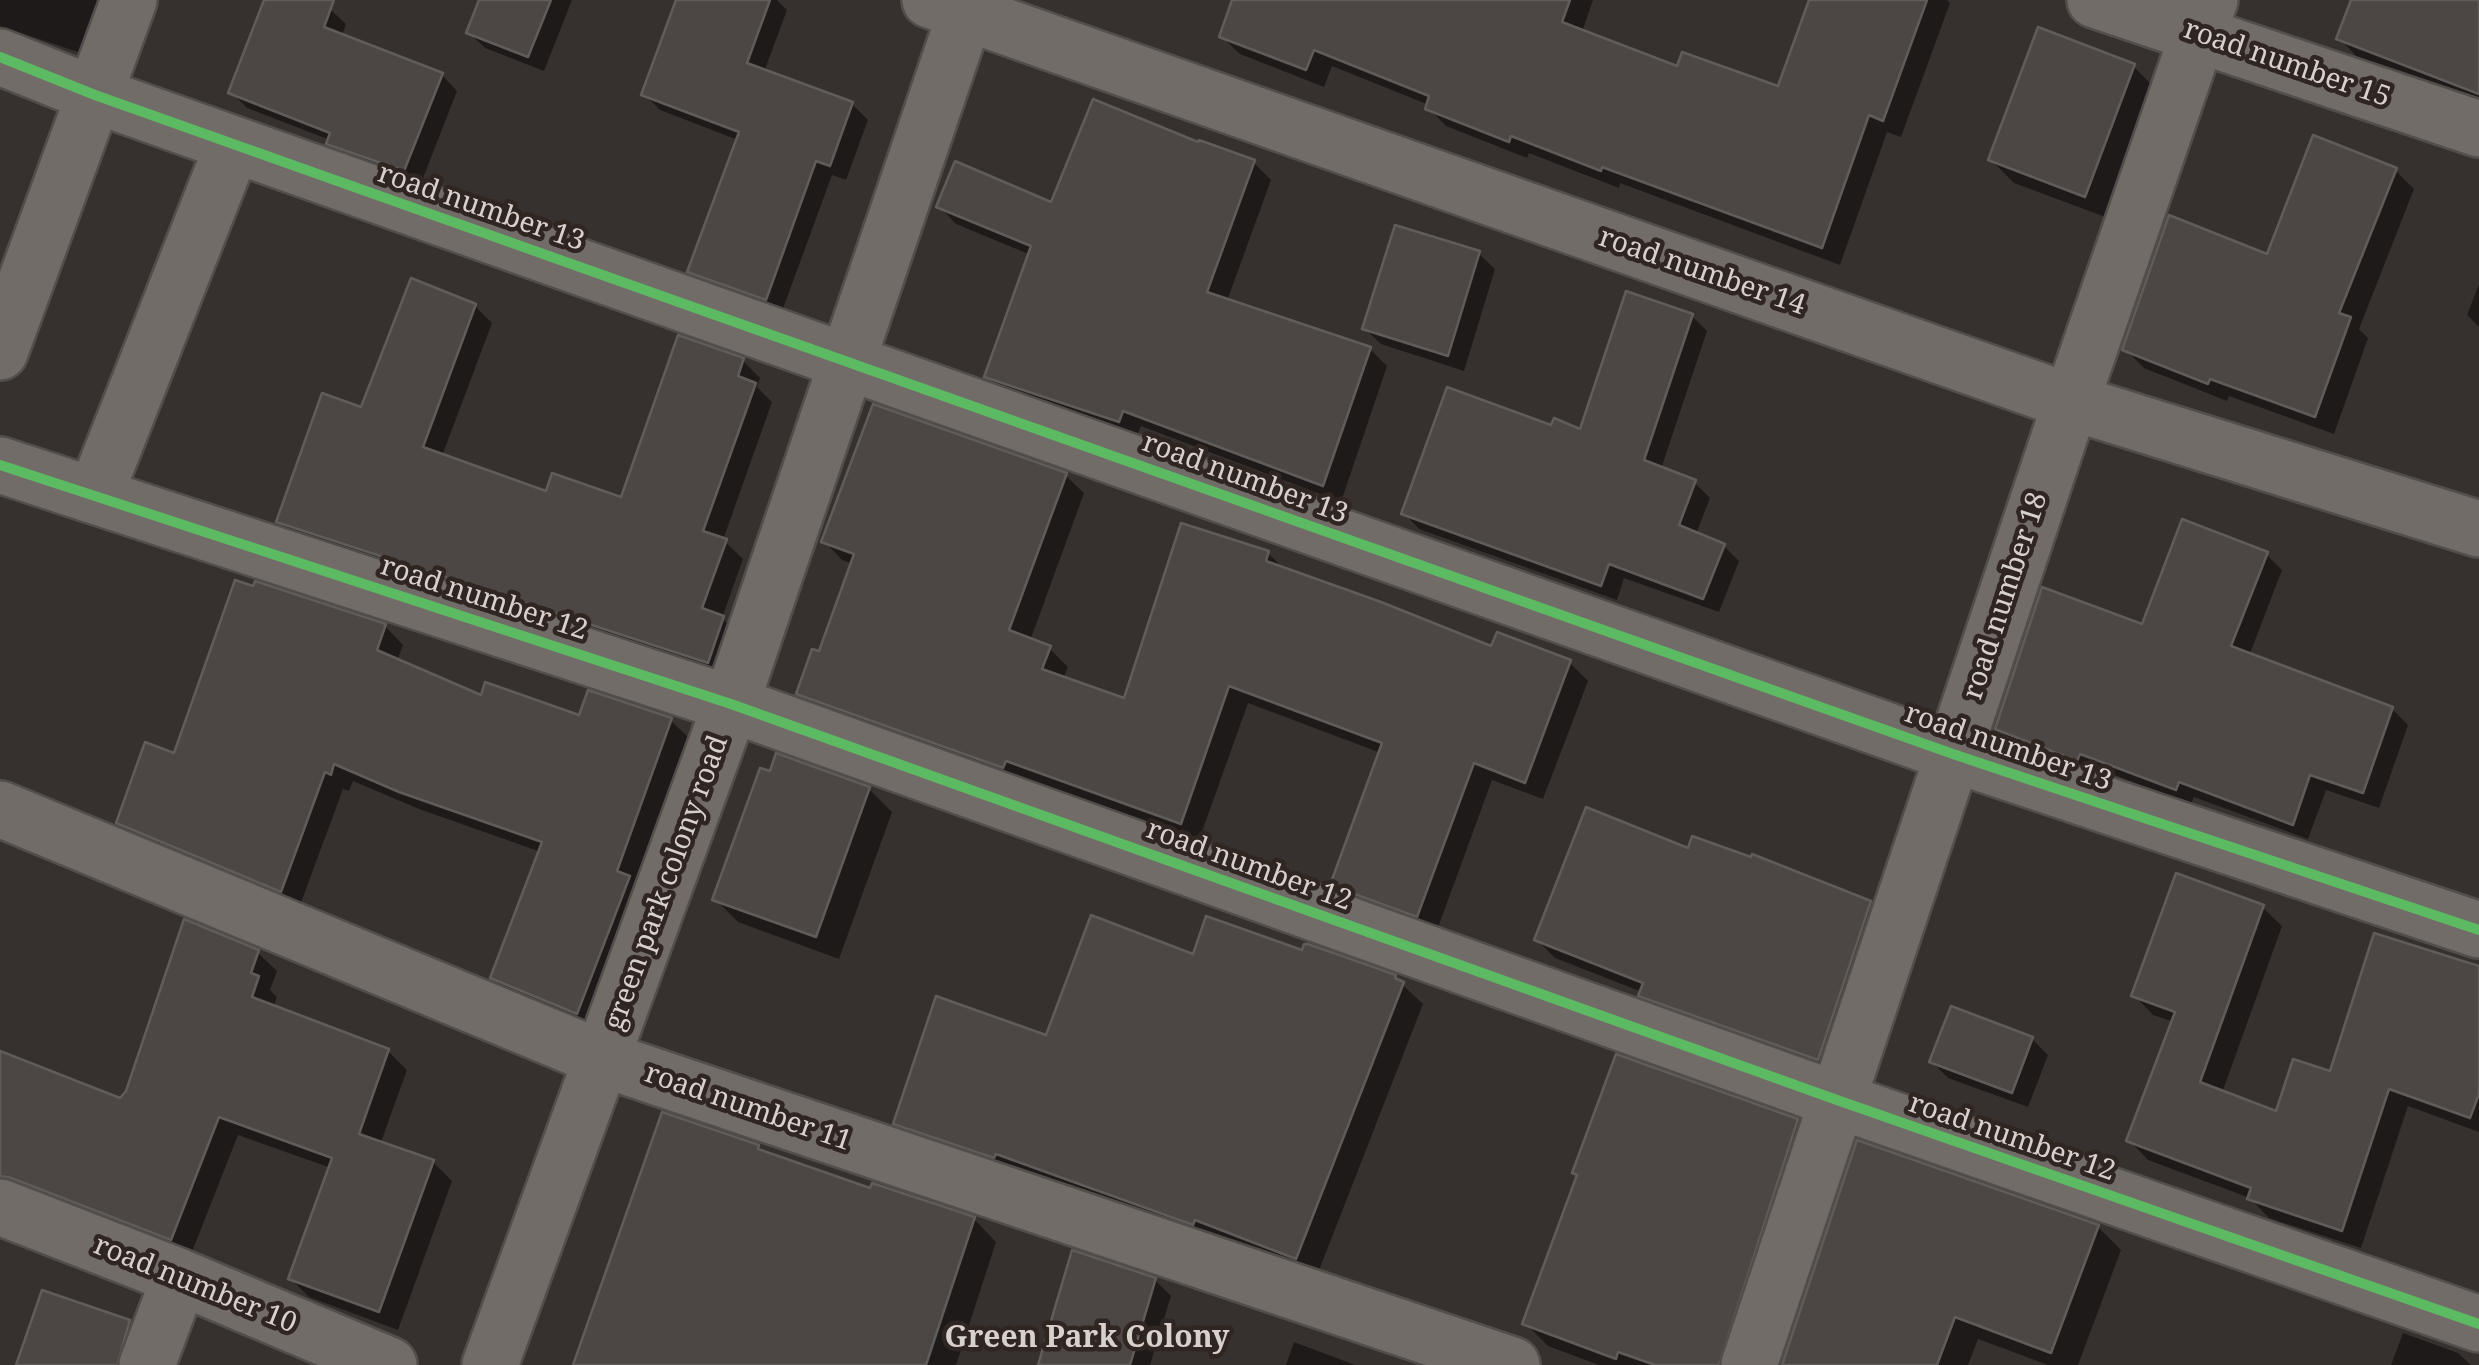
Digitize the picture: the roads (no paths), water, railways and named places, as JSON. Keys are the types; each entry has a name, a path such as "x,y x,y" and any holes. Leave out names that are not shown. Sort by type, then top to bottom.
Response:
{"street":[{"path":"0,352 129,0"},
{"name":"road number 15","path":"2095,0 2204,17 2479,129"},
{"name":"green park colony road","path":"490,1365 604,1059 848,362 955,4"},
{"name":"road number 14","path":"955,4 2071,402 2479,528"},
{"name":"road number 18","path":"1749,1365 2204,17"},
{"name":"road number 13","path":"0,57 95,95 1953,754 2479,930"},
{"path":"95,496 233,144"},
{"name":"road number 12","path":"0,465 730,704 1837,1100 2479,1324"},
{"name":"road number 11","path":"0,809 604,1059 1512,1365"},
{"name":"road number 10","path":"0,1207 180,1276 389,1365"},
{"path":"147,1365 180,1276"}],"district":[{"name":"Green Park Colony","path":"1087,1338"}]}
